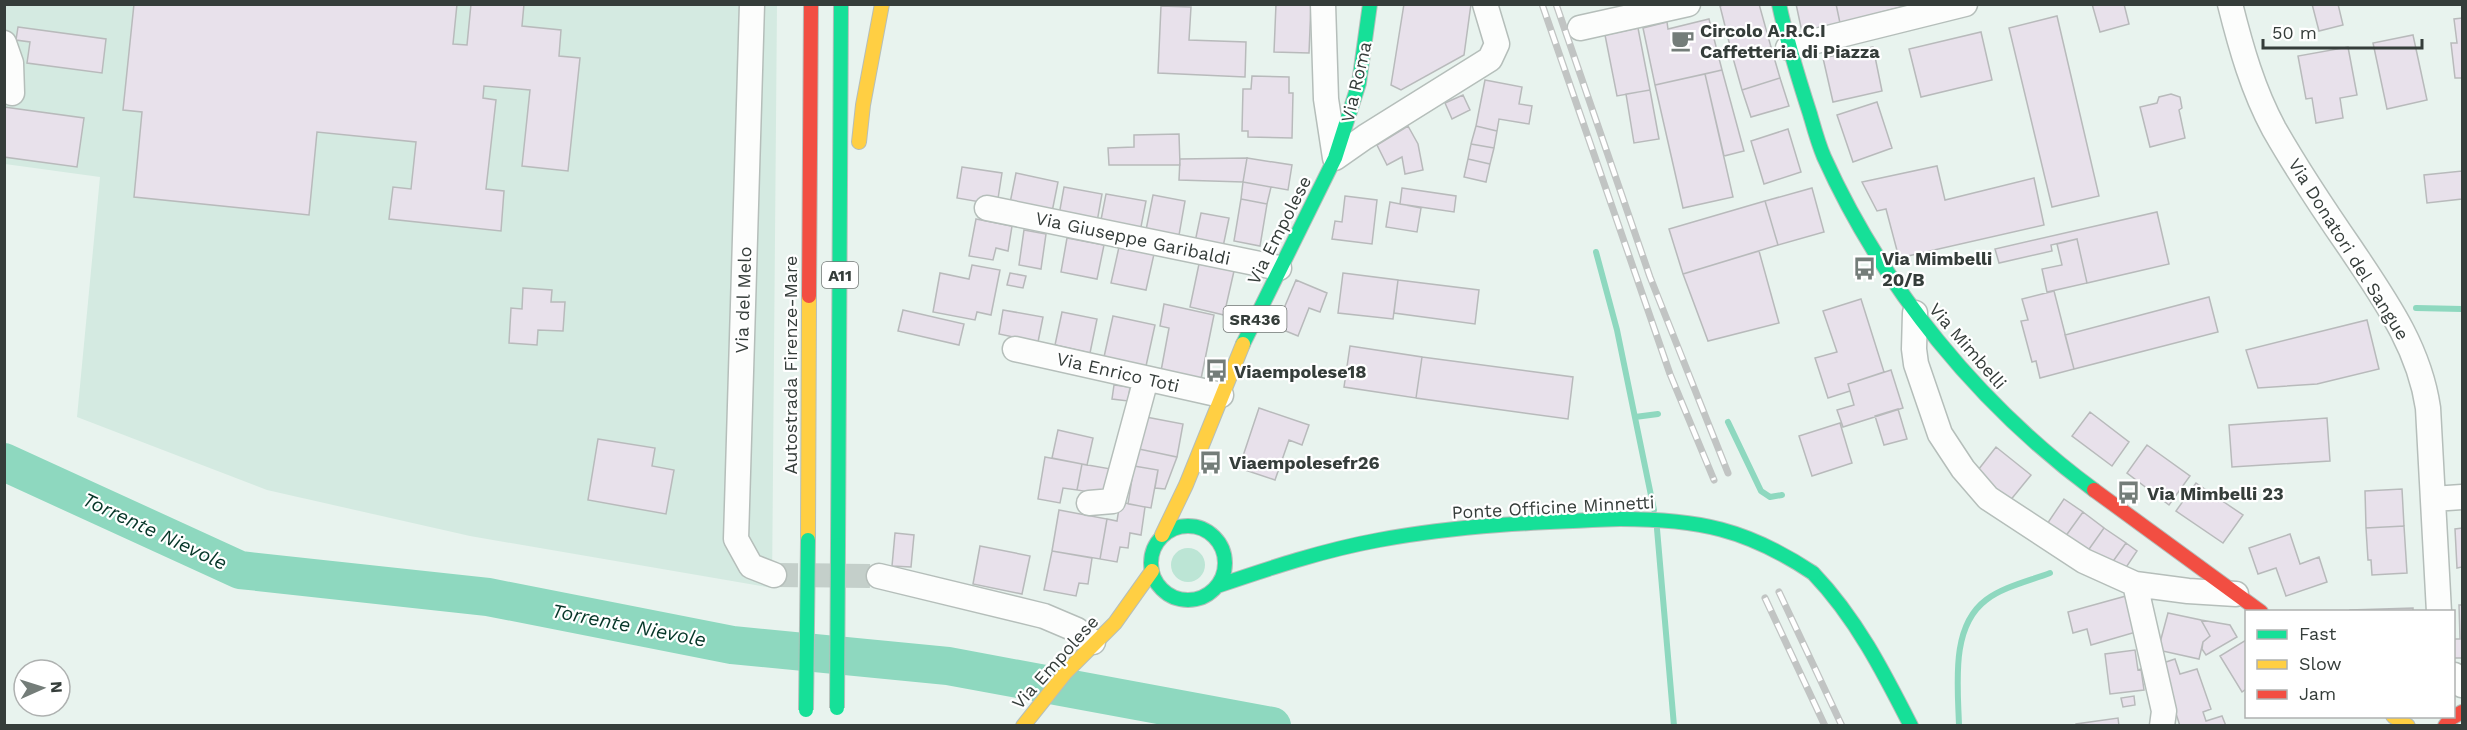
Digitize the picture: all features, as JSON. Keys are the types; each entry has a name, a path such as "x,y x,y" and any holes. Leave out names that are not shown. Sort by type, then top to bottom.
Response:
{"main road":[{"name":"A11","path":"837,726 841,4"},
{"path":"858,154 862,105 882,4"},
{"name":"Via Roma","path":"1335,158 1359,83 1370,4"},
{"name":"Via Mimbelli","path":"1779,4 1788,48 1813,128 1835,182 1858,225 1898,291 1915,314 2001,411 2073,474 2258,610"},
{"name":"Autostrada Firenze-Mare","path":"806,726 811,5"},
{"name":"Via Empolese","path":"1025,723 1066,672 1114,623 1152,571 1150,563 1154,548 1186,484 1221,395 1279,268 1335,158"},
{"path":"839,367 853,269"},
{"name":"Via Empolese","path":"1186,484 1191,526"},
{"name":"Ponte Officine Minnetti","path":"1217,586 1284,564 1378,540 1437,531 1570,521 1648,518 1685,521 1745,534 1772,546 1813,573 1844,604 1856,622 1911,726"},
{"path":"1162,536 1175,528 1191,526 1210,533 1219,543 1225,564 1217,586"},
{"path":"1219,543 1234,549"},
{"path":"1264,558 1284,564"},
{"path":"1152,571 1158,585 1176,598"},
{"name":"Via Empolese","path":"1114,623 1176,598 1198,598 1217,586"},
{"path":"2394,718 2408,726"}],"street":[{"name":"Via del Melo","path":"752,4 736,539 751,566 774,575"},
{"path":"1323,4 1326,99 1335,158 1365,137 1485,64 1495,52 1497,44 1485,4"},
{"path":"1580,28 1688,4"},
{"path":"1788,48 1965,4"},
{"name":"Via Donatori del Sangue","path":"2230,4 2241,49 2262,107 2323,209 2395,316 2416,360 2425,388 2428,408 2439,610"},
{"path":"4,43 11,63 12,93"},
{"name":"Via Giuseppe Garibaldi","path":"987,208 1279,268"},
{"path":"1915,314 1916,364 1920,382 1940,434 1963,469 1988,498 2084,561 2135,584 2236,594"},
{"name":"Via Enrico Toti","path":"1015,349 1221,395"},
{"path":"1089,503 1113,501 1146,379"},
{"path":"2433,499 2463,497"},
{"path":"879,576 1044,616 1077,630 1093,642"},
{"path":"2135,584 2164,711 2162,726"}],"shaded area":[{"path":"5,5 777,5 772,588 470,536 267,490 77,417 100,177 5,164"}],"green space":[{"path":"1188,548 1200,553 1205,565 1200,577 1188,582 1176,577 1171,565 1176,553"}],"building":[{"path":"134,4 457,4 453,44 467,45 471,4 524,4 522,26 561,30 559,56 580,58 568,171 522,166 530,90 484,86 483,98 496,100 486,189 504,191 501,231 389,219 393,187 411,189 416,142 317,132 309,215 134,197 142,112 123,110"},
{"path":"1276,4 1311,4 1309,53 1274,52"},
{"path":"1404,4 1471,4 1464,55 1401,90 1391,85"},
{"path":"1759,4 1771,47 1733,58 1720,6"},
{"path":"1796,4 1836,4 1840,23 1802,32"},
{"path":"1836,4 1913,4 1840,23"},
{"path":"2092,4 2124,4 2129,24 2100,32"},
{"path":"2312,4 2338,4 2343,25 2319,31"},
{"path":"1161,6 1191,7 1189,40 1246,42 1245,77 1158,73"},
{"path":"2057,16 2099,196 2052,207 2009,28"},
{"path":"2462,18 2462,78 2455,78 2451,43 2457,43 2454,19"},
{"path":"1709,19 1722,70 1655,85 1643,28 1667,22 1668,29"},
{"path":"18,27 106,39 102,73 27,63 30,42 16,40"},
{"path":"1638,28 1650,90 1617,96 1605,35"},
{"path":"1981,32 1992,80 1921,97 1909,49"},
{"path":"2413,35 2427,100 2387,109 2373,43"},
{"path":"1771,47 1780,78 1742,90 1733,58"},
{"path":"1873,47 1882,91 1833,102 1823,58"},
{"path":"2348,47 2357,95 2340,98 2343,118 2316,123 2312,98 2306,99 2298,56"},
{"path":"1722,70 1744,151 1724,156 1705,74"},
{"path":"1705,74 1733,197 1683,208 1655,85"},
{"path":"1252,76 1289,77 1289,93 1293,93 1292,138 1248,137 1248,131 1242,131 1243,89 1251,89"},
{"path":"1780,78 1789,106 1751,117 1742,90"},
{"path":"1485,80 1522,87 1519,104 1532,106 1529,124 1499,119 1497,131 1476,126"},
{"path":"1650,90 1659,139 1634,143 1626,94"},
{"path":"2171,94 2180,97 2182,108 2179,110 2185,138 2150,147 2140,107 2157,103 2159,97"},
{"path":"1463,95 1470,110 1452,119 1445,103"},
{"path":"1877,102 1892,148 1853,162 1837,115"},
{"path":"4,107 84,118 77,167 4,157"},
{"path":"1408,126 1418,144 1423,170 1405,174 1402,157 1387,165 1377,145"},
{"path":"1476,126 1497,131 1494,148 1471,144"},
{"path":"1788,129 1801,172 1764,184 1751,141"},
{"path":"1179,134 1180,165 1109,165 1108,148 1134,147 1134,135"},
{"path":"1471,144 1494,148 1490,164 1468,159"},
{"path":"1247,158 1243,182 1179,180 1180,159"},
{"path":"1247,158 1292,165 1288,190 1243,182"},
{"path":"1468,159 1490,164 1486,182 1464,177"},
{"path":"1937,166 1945,200 2034,178 2044,225 1899,258 1886,209 1877,211 1862,182"},
{"path":"962,167 1002,173 997,205 957,198"},
{"path":"2462,171 2462,199 2427,203 2424,175"},
{"path":"1016,173 1058,182 1052,212 1010,203"},
{"path":"1243,182 1271,187 1267,204 1241,199"},
{"path":"1064,187 1102,194 1097,222 1059,215"},
{"path":"1402,188 1456,196 1454,212 1400,204"},
{"path":"1812,188 1824,232 1778,245 1765,201"},
{"path":"1106,194 1146,201 1140,232 1100,225"},
{"path":"1153,195 1185,201 1178,241 1145,235"},
{"path":"1345,196 1377,200 1372,244 1332,239 1335,221 1342,222"},
{"path":"1241,199 1267,204 1260,246 1234,241"},
{"path":"1765,201 1778,245 1683,274 1669,229"},
{"path":"1390,202 1421,208 1417,232 1386,227"},
{"path":"2157,212 2169,264 2087,283 2077,239 2051,245 2052,251 1999,263 1995,249"},
{"path":"1201,213 1229,218 1223,247 1195,242"},
{"path":"976,219 1012,226 1008,251 996,248 993,260 969,256"},
{"path":"1024,230 1046,234 1041,269 1019,265"},
{"path":"1067,238 1104,245 1097,279 1061,272"},
{"path":"2077,239 2087,283 2047,292 2042,269 2062,265 2057,244"},
{"path":"1119,247 1154,254 1146,290 1111,283"},
{"path":"1759,251 1779,323 1708,341 1683,274"},
{"path":"1199,264 1234,271 1224,315 1190,307"},
{"path":"972,265 1000,270 991,315 977,312 975,320 933,312 940,273 969,279"},
{"path":"1010,273 1026,276 1023,288 1007,285"},
{"path":"1343,273 1398,280 1393,319 1338,313"},
{"path":"1296,280 1327,293 1320,312 1309,308 1298,336 1276,327"},
{"path":"1398,280 1479,290 1475,324 1394,313"},
{"path":"523,288 552,290 551,302 565,302 563,331 538,330 537,345 509,343 511,308 522,309"},
{"path":"2054,291 2074,369 2040,378 2036,361 2032,362 2021,321 2028,320 2022,299"},
{"path":"2209,297 2218,332 2074,369 2065,335"},
{"path":"1861,299 1884,372 1848,384 1850,391 1828,398 1815,358 1837,352 1823,311"},
{"path":"1164,304 1214,315 1201,379 1161,371 1169,328 1160,326"},
{"path":"903,310 964,324 959,345 898,331"},
{"path":"1003,310 1043,317 1038,342 999,334"},
{"path":"1062,312 1097,319 1090,353 1055,345"},
{"path":"1113,316 1155,325 1146,366 1104,357"},
{"path":"2367,320 2379,369 2317,384 2258,388 2246,350"},
{"path":"1350,346 1422,357 1416,398 1344,387"},
{"path":"1422,357 1573,377 1568,419 1416,398"},
{"path":"1891,370 1903,408 1843,427 1837,410 1854,405 1848,384"},
{"path":"1114,385 1130,387 1128,401 1112,399"},
{"path":"1259,408 1309,425 1302,445 1289,440 1275,480 1239,468"},
{"path":"1898,409 1907,439 1884,445 1875,416"},
{"path":"2090,412 2129,442 2112,466 2072,436"},
{"path":"1146,417 1183,424 1177,457 1139,449"},
{"path":"2327,418 2330,461 2232,467 2229,425"},
{"path":"1840,423 1852,463 1812,476 1799,436"},
{"path":"1058,430 1093,438 1087,465 1052,458"},
{"path":"598,439 655,448 652,466 674,470 666,514 588,500"},
{"path":"2147,445 2190,476 2169,505 2127,473"},
{"path":"1996,447 2031,475 2009,502 1975,474"},
{"path":"1139,449 1177,457 1165,489 1155,488 1158,470 1134,466"},
{"path":"1045,457 1082,464 1077,490 1063,488 1060,503 1038,499"},
{"path":"1082,464 1111,469 1107,495 1077,490"},
{"path":"1134,466 1158,470 1151,508 1128,504"},
{"path":"2196,483 2243,515 2223,543 2176,511"},
{"path":"2402,489 2404,526 2366,528 2365,491"},
{"path":"2064,499 2083,512 2065,537 2047,524"},
{"path":"1120,502 1145,507 1141,535 1130,533 1128,548 1120,547 1117,562 1100,559 1107,519 1117,521"},
{"path":"1059,510 1107,519 1100,559 1052,551"},
{"path":"2083,512 2104,528 2087,552 2065,537"},
{"path":"2404,526 2407,573 2372,575 2371,560 2368,560 2366,528"},
{"path":"2104,528 2126,543 2109,567 2087,552"},
{"path":"2462,528 2462,567 2457,568 2455,529"},
{"path":"895,533 914,535 911,567 892,566"},
{"path":"2290,534 2300,564 2319,557 2327,582 2286,596 2276,568 2258,574 2249,548"},
{"path":"2126,543 2137,551 2121,575 2109,567"},
{"path":"980,546 1030,556 1022,594 973,584"},
{"path":"1052,551 1092,558 1088,584 1079,583 1076,596 1044,590"},
{"path":"2126,596 2136,632 2091,645 2087,629 2073,633 2068,612"},
{"path":"2459,605 2462,605 2462,658 2455,658 2455,639 2460,639"},
{"path":"2413,608 2413,610 2350,610"},
{"path":"2168,613 2201,620 2210,636 2203,642 2199,659 2158,650"},
{"path":"2201,620 2230,625 2237,637 2206,655 2202,649 2203,642 2210,636"},
{"path":"2245,641 2245,690 2242,692 2220,656"},
{"path":"2135,650 2144,690 2110,694 2105,654"},
{"path":"2175,659 2180,674 2197,669 2211,709 2203,712 2206,721 2222,716 2226,726 2180,726 2160,664"},
{"path":"2134,696 2135,705 2123,707 2121,698"},
{"path":"2118,718 2119,726 2076,726 2076,724"}],"waterway":[{"path":"1596,252 1617,330 1654,510"},
{"path":"2416,308 2462,309"},
{"path":"1635,417 1658,414"},
{"path":"1728,422 1761,491 1770,497 1782,495"},
{"name":"Torrente Nievole","path":"4,462 240,570 488,597 732,645 948,666 1272,726"},
{"path":"1657,529 1674,726"},
{"path":"1959,726 1959,658 1966,625 1974,612 2000,591 2050,573"}],"tunnel":[{"path":"774,575 879,576"}],"railway":[{"path":"1542,4 1670,374 1714,480"},
{"path":"1556,4 1650,277 1728,473"},
{"path":"1779,592 1842,726"},
{"path":"1765,598 1825,726"}],"traffic: fast":[{"path":"838,545 841,4"},
{"path":"1243,344 1335,158 1359,83 1370,4"},
{"path":"1779,4 1793,59 1822,152 1848,205 1875,252 1905,298 1974,382 2012,421 2094,490"},
{"path":"1217,586 1318,554 1409,535 1499,525 1620,519"},
{"path":"1620,519 1674,521 1721,530 1766,546 1813,573"},
{"path":"1188,526 1209,532 1219,542 1225,563 1219,584 1209,594 1188,600 1167,594 1157,584 1151,563 1157,542 1167,532 1188,526"},
{"path":"806,710 808,540"},
{"path":"837,708 838,545"},
{"path":"1813,573 1856,627 1911,726"}],"traffic: slow":[{"path":"859,142 863,105 882,4"},
{"path":"808,540 809,296"},
{"path":"1162,535 1186,485 1243,344"},
{"path":"1023,726 1066,672 1115,623 1152,571"},
{"path":"2396,718 2408,726"}],"traffic: jam":[{"path":"809,296 811,4"},
{"path":"2094,490 2258,610"},
{"path":"2455,716 2462,712"},
{"path":"2445,726 2452,718"}],"place":[{"name":"Circolo A.R.C.I Caffetteria di Piazza","path":"1682,40"},
{"name":"Via Mimbelli 20/B","path":"1864,268"},
{"name":"Viaempolese18","path":"1216,371"},
{"name":"Viaempolesefr26","path":"1211,462"},
{"name":"Via Mimbelli 23","path":"2129,493"}]}
